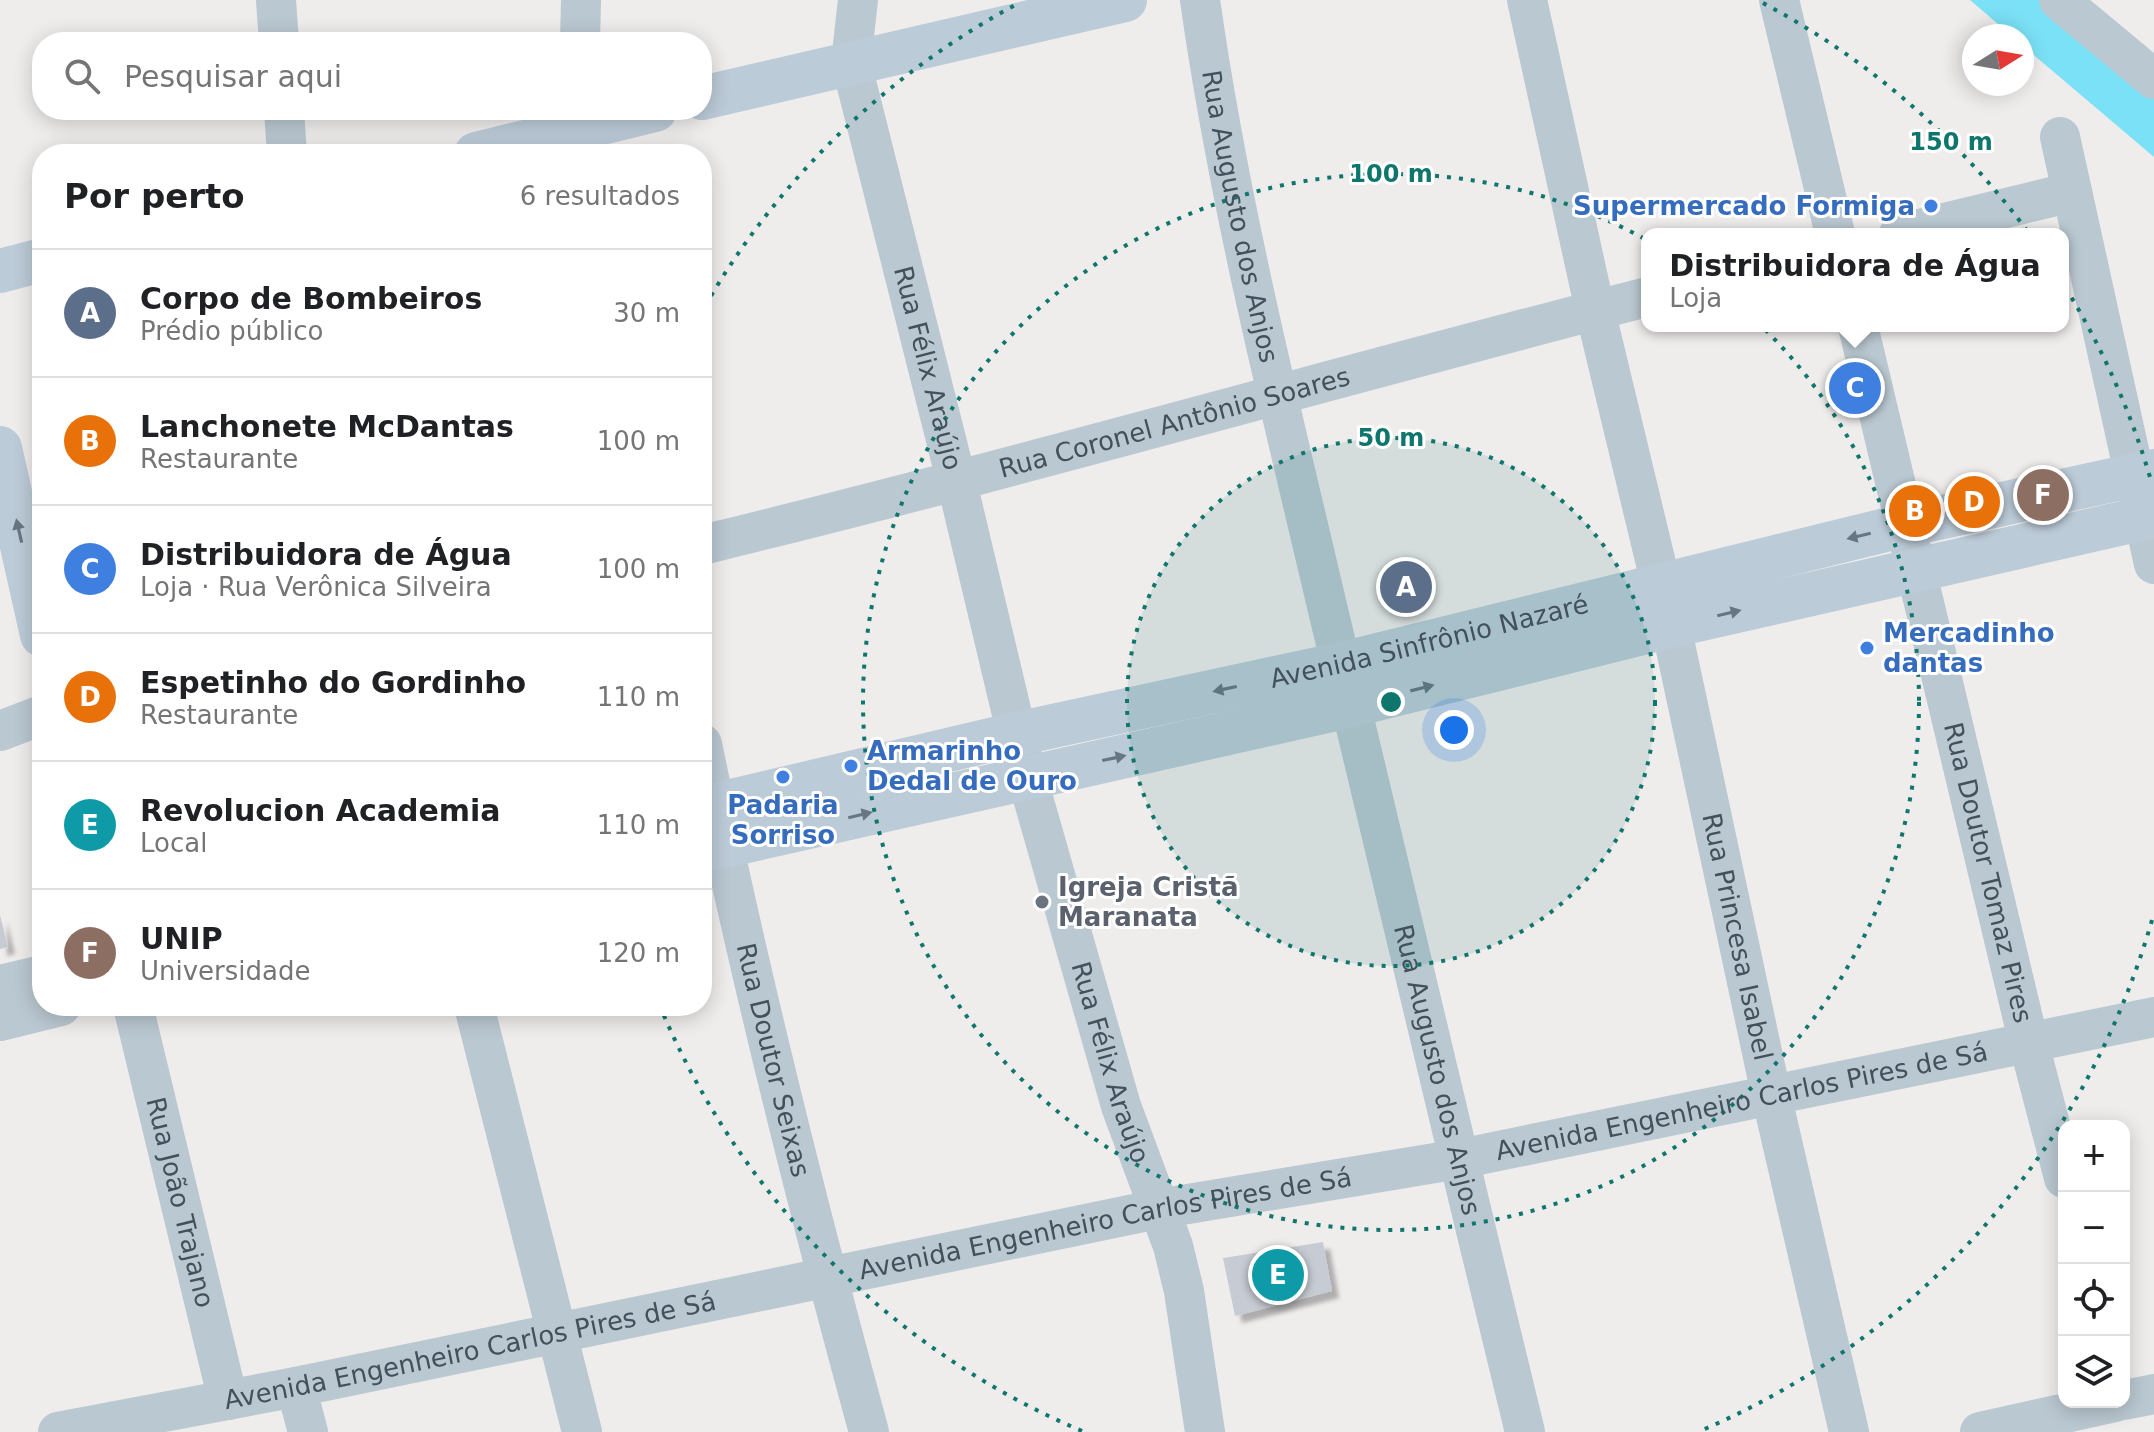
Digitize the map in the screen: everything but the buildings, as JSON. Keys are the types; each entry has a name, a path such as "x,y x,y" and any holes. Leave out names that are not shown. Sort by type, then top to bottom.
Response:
{"street":[{"path":"276,0 278,32"},
{"path":"580,32 581,0"},
{"name":"Rua Félix Araújo","path":"858,0 851,62 1027,777 1121,1106 1184,1291 1205,1432"},
{"path":"712,96 1125,0"},
{"name":"Rua Augusto dos Anjos","path":"1200,0 1213,96 1277,393 1525,1432"},
{"path":"1527,0 1595,310 1660,583"},
{"path":"1779,0 1834,228"},
{"path":"2059,0 2154,79"},
{"path":"285,120 286,144"},
{"path":"521,144 619,120"},
{"path":"2060,137 2144,473 2154,564"},
{"path":"1924,228 2072,192"},
{"path":"0,271 32,263"},
{"name":"Rua Coronel Antônio Soares","path":"712,543 957,483 1277,393 1641,298"},
{"name":"Rua Doutor Tomaz Pires","path":"1859,332 2058,1155"},
{"path":"0,448 32,590"},
{"name":"Avenida Sinfrônio Nazaré","path":"712,827 1027,777 1345,685 1660,583 2144,473"},
{"name":"Avenida Sinfrônio Nazaré","path":"712,826 1016,734 1345,685 1671,626 2149,517"},
{"name":"Rua Princesa Isabel","path":"1660,583 1771,1094 1849,1432"},
{"path":"0,731 32,719"},
{"name":"Rua Doutor Seixas","path":"712,835 869,1432"},
{"path":"0,985 32,977"},
{"path":"0,1021 32,1013"},
{"name":"Rua João Trajano","path":"135,1016 228,1400"},
{"path":"476,1016 582,1432"},
{"name":"Avenida Engenheiro Carlos Pires de Sá","path":"58,1432 296,1387 1158,1209 1459,1159 2154,1017"},
{"path":"296,1387 308,1432"},
{"path":"2130,1400 2154,1394"},
{"path":"1980,1432 2088,1408"},
{"path":"2125,1408 2130,1432"}],"water":[{"path":"1970,0 2041,0 2154,93 2154,157 2034,55 2034,24 1998,24"}],"place":[{"name":"Supermercado Formiga","path":"1931,206"},
{"name":"Distribuidora de Água","path":"1855,388"},
{"name":"UNIP","path":"2043,495"},
{"name":"Espetinho do Gordinho","path":"1974,502"},
{"name":"Lanchonete McDantas","path":"1915,511"},
{"name":"Corpo de Bombeiros","path":"1406,587"},
{"name":"Mercadinho dantas","path":"1867,648"},
{"name":"Armarinho Dedal de Ouro","path":"851,766"},
{"name":"Padaria Sorriso","path":"783,777"},
{"name":"Igreja Cristã Maranata","path":"1042,902"},
{"name":"Revolucion Academia","path":"1278,1275"}]}
